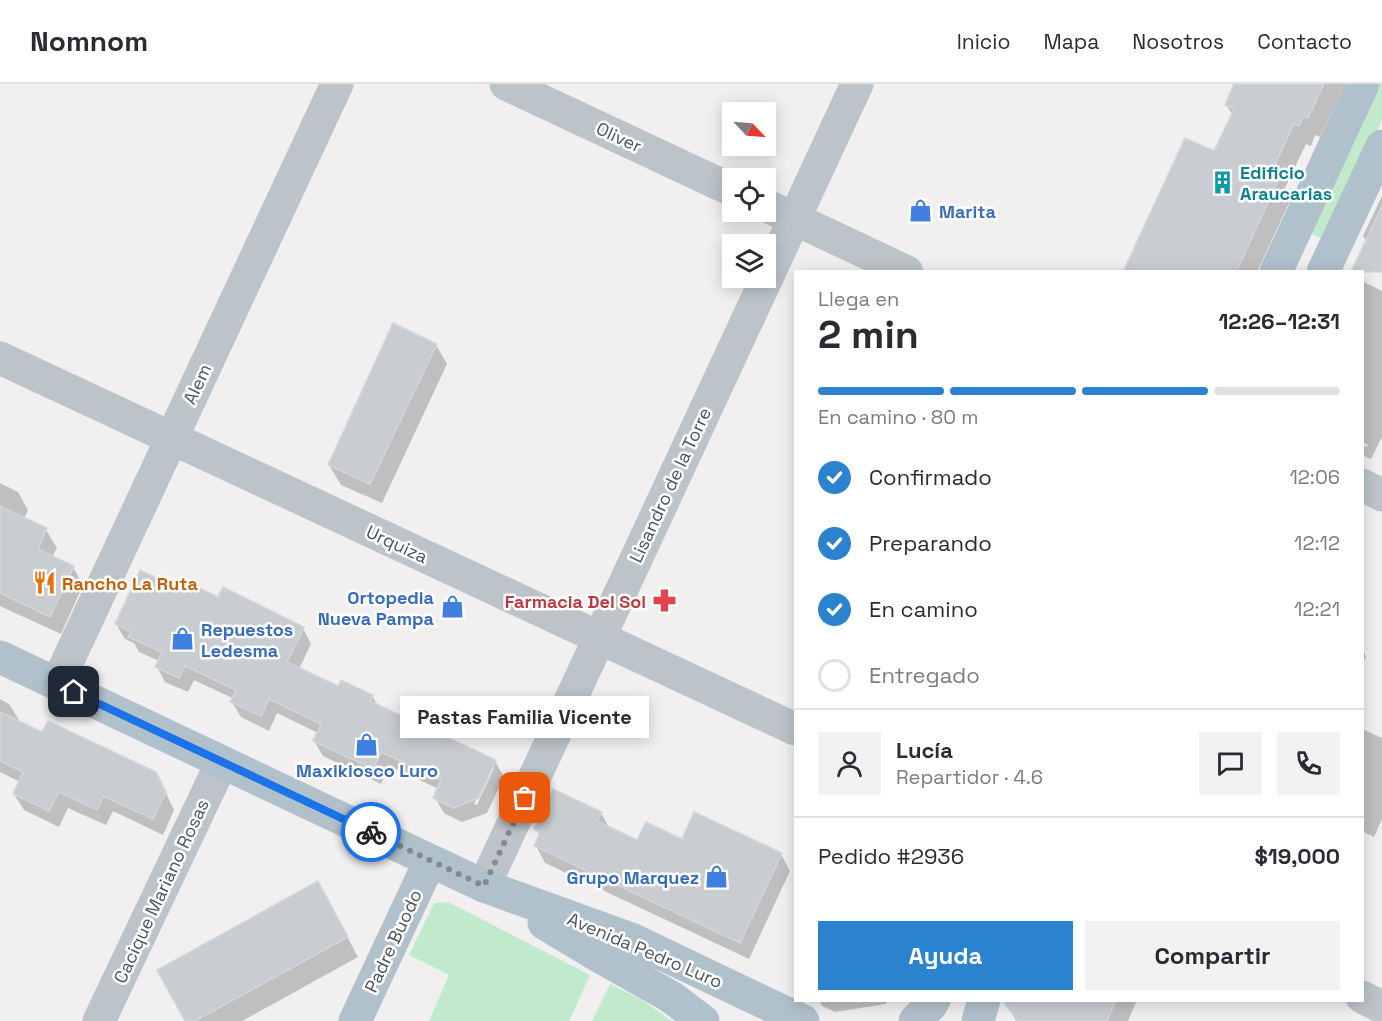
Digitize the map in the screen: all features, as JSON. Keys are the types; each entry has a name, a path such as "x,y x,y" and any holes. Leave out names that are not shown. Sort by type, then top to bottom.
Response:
{"main road":[{"path":"1277,270 1363,84"},
{"path":"1324,270 1382,146"},
{"name":"Avenida Pedro Luro","path":"0,657 484,886 631,939 803,1021"},
{"name":"Padre Buodo","path":"355,1021 430,861"},
{"name":"Avenida Pedro Luro","path":"484,886 602,958 666,993 703,1021"},
{"path":"915,1021 932,1002"},
{"path":"978,1021 983,1002"}],"street":[{"name":"Alem","path":"57,684 337,84"},
{"name":"Oliver","path":"506,84 722,185"},
{"name":"Lisandro de la Torre","path":"484,886 599,638 779,212 857,84"},
{"path":"779,212 903,270"},
{"name":"Urquiza","path":"0,358 794,729"},
{"path":"1364,486 1382,495"},
{"name":"Cacique Mariano Rosas","path":"99,1021 222,762"},
{"path":"1364,998 1382,1007"}],"green space":[{"path":"1376,84 1382,84 1382,120 1326,240 1307,232"},
{"path":"448,902 590,975 569,1021 429,1021 449,975 409,955 434,903"},
{"path":"610,984 642,1000 672,1021 592,1021"}],"building":[{"path":"1234,84 1324,84 1308,118 1304,116 1299,126 1294,124 1269,177 1278,181 1237,270 1124,270 1185,138 1214,151 1234,109 1225,105"},
{"path":"1382,206 1382,272 1352,270"},
{"path":"393,323 437,344 370,484 328,465"},
{"path":"0,506 47,528 38,549 74,566 50,617 0,593"},
{"path":"140,570 176,587 180,579 218,597 223,587 304,627 287,662 338,686 341,680 373,695 370,701 496,760 479,798 453,808 433,798 441,780 381,752 373,769 313,741 321,724 269,699 261,716 230,702 236,690 185,666 179,678 155,667 162,652 128,637 131,632 115,624"},
{"path":"0,712 42,732 48,721 156,772 166,792 153,819 103,796 97,810 59,792 49,811 13,794 23,772 0,761"},
{"path":"553,789 602,812 597,821 637,840 646,822 682,839 694,812 782,853 740,943 534,846 540,832 534,829"},
{"path":"318,881 348,937 195,1021 185,1021 157,970"},
{"path":"1004,1002 1115,1002 1107,1021 1018,1021"}],"way so far":[{"path":"371,832 484,886 525,798"}],"place":[{"name":"Edificio Araucarias","path":"1222,182"},
{"name":"Marita","path":"921,211"},
{"name":"Rancho La Ruta","path":"44,583"},
{"name":"Farmacia Del Sol","path":"664,601"},
{"name":"Ortopedia Nueva Pampa","path":"452,607"},
{"name":"Repuestos Ledesma","path":"183,639"},
{"name":"Maxikiosco Luro","path":"367,744"},
{"name":"Pastas Familia Vicente","path":"525,798"},
{"name":"Grupo Marquez","path":"717,877"}],"route":[{"path":"74,692 371,832"}]}
